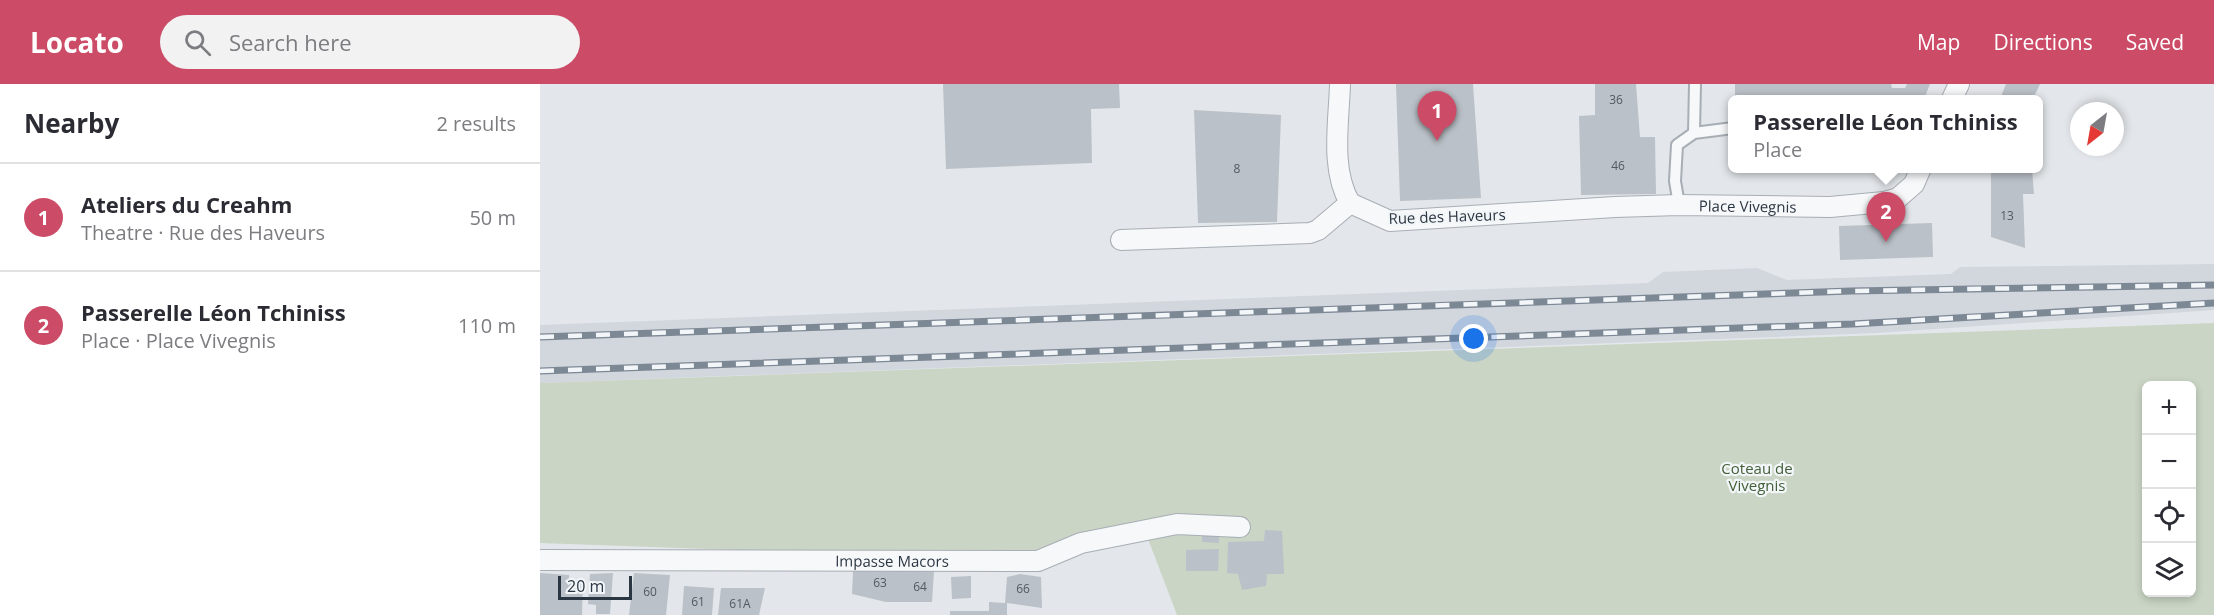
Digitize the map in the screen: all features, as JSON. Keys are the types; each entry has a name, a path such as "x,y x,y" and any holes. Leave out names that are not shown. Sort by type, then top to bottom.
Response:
{"street":[{"path":"1121,240 1310,233 1318,230 1350,203 1341,188 1338,162 1340,84"},
{"name":"Place Vivegnis","path":"1679,205 1830,207 1884,202 1898,198 1914,184 1919,173"},
{"name":"Rue des Haveurs","path":"1350,203 1390,221 1679,205"},
{"name":"Impasse Macors","path":"540,560 1038,561 1081,543 1177,525 1240,527"}],"lane":[{"path":"1695,84 1694,133 1728,129"},
{"name":"Place Vivegnis","path":"1679,205 1675,181 1677,145 1694,133"}],"shaded area":[{"path":"2214,264 2214,310 1877,333 540,383 540,325 1648,283 1663,272 1757,268 1787,280 1951,274 1960,267"}],"green space":[{"name":"Coteau de Vivegnis","path":"2214,323 2214,615 1177,615 1145,531 1038,561 540,543 540,383"}],"building":[{"path":"943,84 1119,84 1120,108 1091,109 1092,163 946,169"},
{"path":"1396,84 1473,84 1481,198 1400,201"},
{"path":"1595,84 1636,84 1640,137 1655,137 1656,194 1581,195 1579,116 1595,115"},
{"path":"1735,84 1891,84 1892,88 1905,88 1907,84 1930,84 1926,95 1735,95"},
{"path":"2006,84 2040,84 2035,95 2002,95"},
{"path":"1194,110 1281,115 1277,222 1198,223"},
{"path":"1991,173 2032,173 2034,194 2023,194 2025,248 1991,237"},
{"path":"1932,223 1933,257 1840,260 1839,226"},
{"path":"1219,529 1219,543 1202,542 1202,535"},
{"path":"1265,530 1282,531 1284,574 1267,574 1266,586 1242,590 1238,574 1227,573 1228,542 1264,541"},
{"path":"1219,549 1218,571 1186,571 1186,550"},
{"path":"853,571 934,571 932,602 886,602 852,594"},
{"path":"540,573 569,575 569,580 583,580 582,615 540,615"},
{"path":"613,573 610,614 596,614 596,605 588,604 590,574"},
{"path":"634,573 670,575 666,615 629,615"},
{"path":"1020,574 1041,577 1042,608 1007,603 1007,615 950,615 950,611 989,611 989,602 1005,603 1007,577"},
{"path":"971,576 971,598 952,599 951,577"},
{"path":"684,586 714,588 712,615 682,615"},
{"path":"721,588 765,588 759,615 718,615"}],"railway":[{"path":"540,337 1851,291 2214,285"},
{"path":"540,371 1853,324 2214,303"}],"place":[{"name":"Ateliers du Creahm","path":"1437,141"},
{"name":"Passerelle Léon Tchiniss","path":"1886,242"}]}
